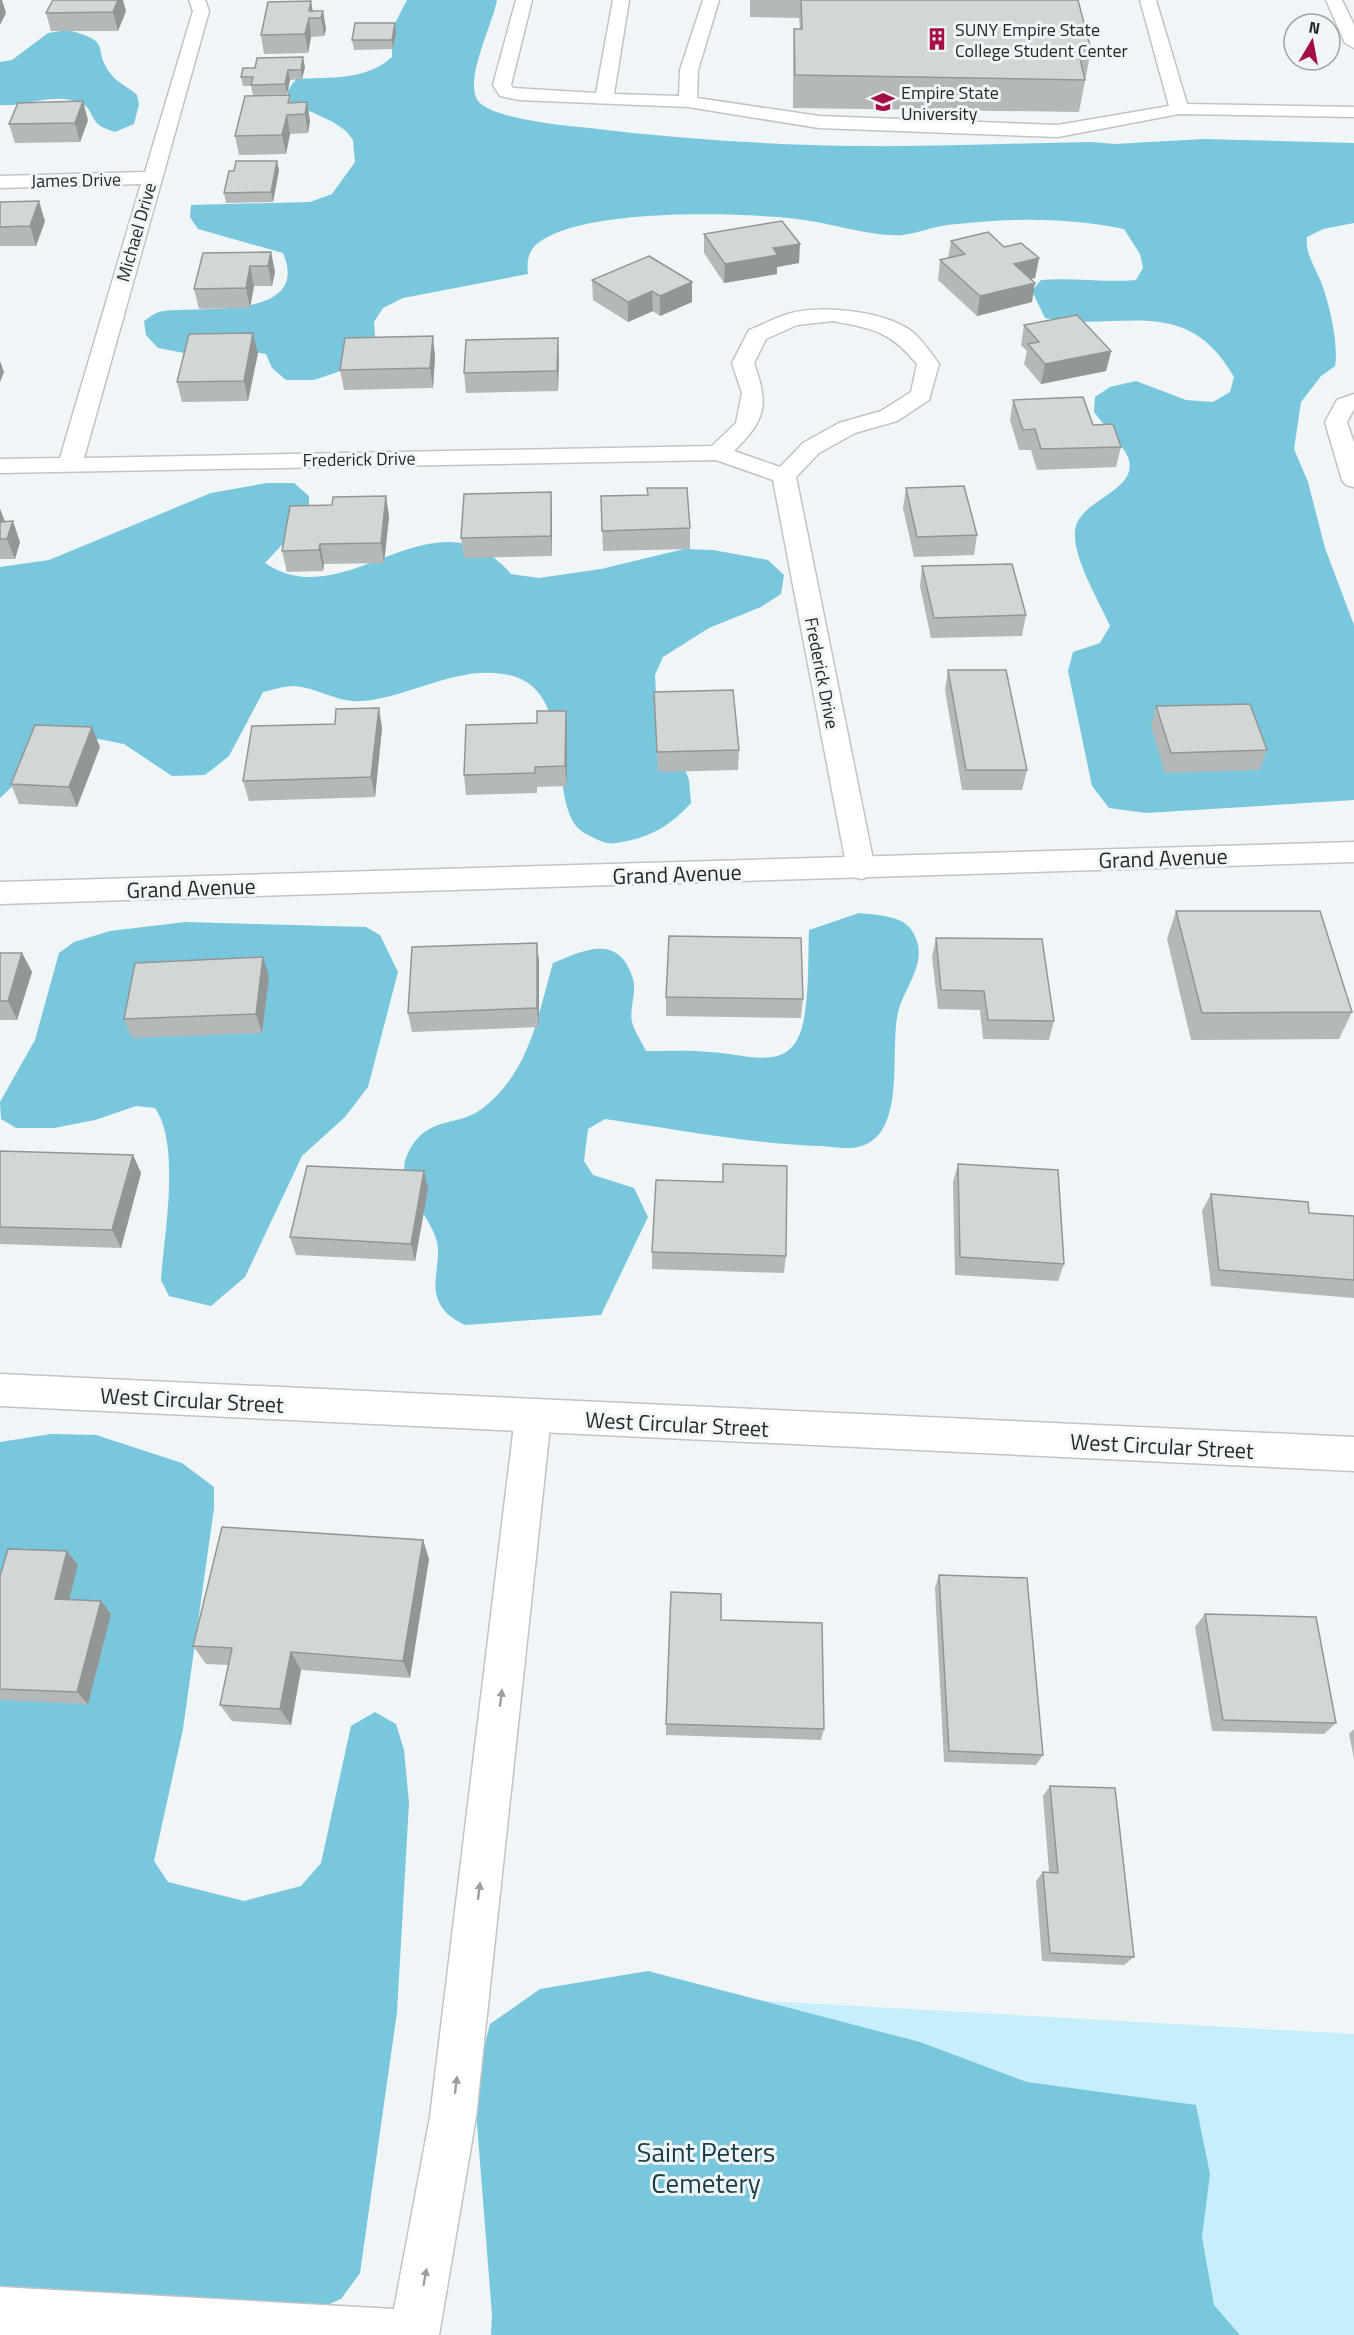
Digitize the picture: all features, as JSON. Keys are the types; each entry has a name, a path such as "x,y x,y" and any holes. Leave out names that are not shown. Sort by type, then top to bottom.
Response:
{"street":[{"name":"Michael Drive","path":"70,465 201,11 197,0"},
{"path":"524,0 502,85 506,92 519,95 688,102 819,122 1058,130 1090,127 1179,109 1354,112"},
{"path":"604,99 621,0"},
{"path":"688,102 689,70 711,0"},
{"path":"1148,0 1179,109"},
{"path":"1334,0 1354,43"},
{"name":"James Drive","path":"0,182 152,178"},
{"path":"718,453 747,425 753,393 743,363 757,335 793,319 833,315 873,322 907,338 928,364 921,394 889,416 848,428 811,448 784,476"},
{"path":"1354,400 1345,405 1336,422 1354,480"},
{"name":"Frederick Drive","path":"0,466 718,453 784,476 861,869"},
{"name":"Grand Avenue","path":"0,893 861,869 1354,852"},
{"name":"West Circular Street","path":"0,1390 533,1418 1354,1454"},
{"path":"414,2335 453,2117 533,1418"},
{"path":"0,2311 409,2335"}],"green space":[{"path":"407,0 497,0 476,69 475,94 480,103 488,109 548,123 691,138 826,145 918,146 1091,142 1115,144 1203,139 1354,143 1354,223 1323,229 1307,237 1309,254 1330,312 1336,357 1335,366 1321,376 1301,402 1294,449 1308,482 1325,548 1354,625 1354,800 1146,813 1109,808 1092,786 1068,671 1073,652 1100,643 1110,626 1082,567 1075,542 1075,532 1078,521 1085,512 1116,489 1124,481 1129,471 1127,455 1094,412 1095,397 1110,387 1136,381 1186,400 1213,402 1230,392 1234,377 1215,350 1194,334 1172,324 1149,321 1073,321 1045,318 1032,291 1041,280 1136,280 1143,268 1140,254 1124,229 1080,222 1013,220 947,225 909,234 891,235 778,217 704,214 621,219 583,225 553,234 531,251 528,274 403,298 383,308 374,322 376,350 364,363 314,380 286,380 272,368 266,354 242,350 184,353 158,348 146,335 144,321 156,313 248,306 267,300 282,290 288,275 283,253 198,229 190,217 191,205 310,202 332,194 355,162 353,140 346,131 333,122 288,101 288,90 296,79 347,76 382,65 392,57 392,29"},
{"path":"68,30 97,43 111,74 137,95 139,104 134,124 115,132 98,124 84,105 63,99 0,105 0,62 12,60 48,33"},
{"path":"267,483 294,483 309,496 309,512 296,530 265,563 296,576 327,576 421,546 451,542 481,550 511,574 539,578 601,569 684,549 713,550 768,560 784,575 781,594 761,607 709,628 663,657 655,675 656,695 689,780 691,803 676,818 660,829 632,840 607,843 580,830 570,816 565,798 554,727 546,706 534,688 516,677 496,673 457,676 399,694 360,701 344,700 302,687 282,687 263,692 229,756 205,775 172,776 124,744 93,738 55,746 0,798 0,567 49,560 211,493"},
{"path":"859,913 900,920 910,928 919,950 915,972 898,1013 890,1110 884,1127 874,1140 853,1148 790,1144 737,1139 605,1119 588,1129 584,1161 593,1175 634,1188 648,1217 601,1315 465,1325 448,1314 437,1297 437,1242 410,1190 404,1168 406,1158 413,1144 422,1134 431,1128 463,1118 483,1108 512,1077 530,1042 553,963 589,950 610,950 619,955 627,965 633,979 632,1022 646,1051 702,1051 758,1058 771,1057 783,1054 793,1046 800,1032 807,992 809,930"},
{"path":"185,922 366,927 380,935 398,972 368,1087 345,1117 302,1156 245,1277 211,1306 169,1296 161,1280 169,1167 163,1124 155,1108 136,1106 95,1120 54,1128 16,1128 1,1119 0,1102 35,1040 59,953 74,942 110,931"},
{"path":"51,1434 96,1435 182,1463 214,1487 214,1508 183,1729 154,1861 168,1882 244,1901 301,1886 321,1863 351,1726 375,1712 396,1724 404,1750 409,1803 397,2012 360,2273 341,2299 279,2326 0,2335 0,1442"},
{"name":"Saint Peters Cemetery","path":"648,1971 920,2042 1027,2082 1196,2105 1210,2174 1202,2237 1214,2305 1240,2335 491,2335 492,2315 474,2086 490,2024 540,1989"},
{"name":"Saint Peters Cemetery","path":"555,1989 1354,2034 1354,2335 517,2335"}],"building":[{"path":"53,0 118,0 113,12 46,13"},
{"name":"SUNY Empire State College Student Center","path":"801,0 1078,0 1091,50 1078,50 1085,80 795,75 794,29 802,29"},
{"path":"311,1 309,11 323,11 321,18 309,18 305,34 261,35 268,2"},
{"path":"355,23 395,23 392,40 352,40"},
{"path":"303,57 301,70 288,70 285,84 251,85 253,77 241,77 243,68 255,68 257,58"},
{"path":"290,95 288,103 307,102 305,114 287,115 282,135 235,136 245,96"},
{"path":"83,101 75,123 9,124 18,103"},
{"path":"236,161 277,161 271,192 224,193 229,171 234,171"},
{"path":"39,201 30,226 0,227 0,202"},
{"path":"782,221 800,244 773,248 778,255 725,264 704,234"},
{"path":"988,232 1004,247 1021,243 1039,258 1014,264 1035,283 980,296 940,260 965,254 951,241"},
{"path":"271,252 268,266 250,266 246,288 194,289 203,253"},
{"path":"649,256 692,282 660,296 652,291 628,302 592,280"},
{"path":"1077,315 1111,351 1045,364 1028,344 1039,342 1024,325"},
{"path":"253,333 244,381 177,382 189,334"},
{"path":"433,336 430,368 340,370 345,338"},
{"path":"558,338 557,371 464,373 466,340"},
{"path":"1083,397 1093,425 1113,424 1121,447 1041,449 1035,429 1023,430 1013,400"},
{"path":"964,486 977,535 917,537 906,488"},
{"path":"647,488 687,488 690,528 602,531 601,496 648,495"},
{"path":"551,492 551,536 461,538 464,494"},
{"path":"386,496 381,543 320,544 319,550 282,551 290,506 332,505 333,497"},
{"path":"13,521 7,539 0,539 0,522"},
{"path":"1012,564 1026,615 934,618 922,566"},
{"path":"948,670 1006,670 1027,770 966,770"},
{"path":"733,690 739,750 657,752 654,692"},
{"path":"1250,704 1267,750 1171,753 1156,706"},
{"path":"379,708 371,777 243,781 252,726 335,724 336,709"},
{"path":"537,711 566,711 565,766 535,767 535,773 464,775 466,725 537,723"},
{"path":"35,725 92,727 69,787 11,784"},
{"path":"1176,911 1320,911 1352,1012 1202,1013"},
{"path":"669,936 801,938 803,999 666,997"},
{"path":"936,938 1042,939 1054,1021 988,1020 984,991 941,990"},
{"path":"537,943 537,1008 408,1013 412,947"},
{"path":"0,953 22,953 8,1001 0,1001"},
{"path":"263,957 256,1014 124,1019 135,963"},
{"path":"0,1151 133,1155 112,1230 0,1227"},
{"path":"723,1164 787,1166 786,1256 652,1252 656,1180 723,1182"},
{"path":"958,1164 1058,1170 1064,1264 960,1257"},
{"path":"307,1166 424,1171 411,1244 290,1237"},
{"path":"1211,1194 1308,1202 1309,1213 1354,1216 1354,1280 1219,1270"},
{"path":"222,1527 423,1540 403,1661 291,1652 280,1709 220,1705 232,1648 193,1646"},
{"path":"8,1549 67,1551 55,1599 101,1601 77,1692 0,1689 0,1576"},
{"path":"939,1575 1027,1578 1043,1755 949,1751"},
{"path":"671,1592 721,1594 721,1620 822,1623 824,1729 666,1724"},
{"path":"1205,1614 1316,1617 1336,1723 1223,1720"},
{"path":"1050,1786 1115,1788 1134,1957 1050,1953 1043,1872 1058,1873"}],"place":[{"name":"SUNY Empire State College Student Center","path":"937,39"},
{"name":"Empire State University","path":"883,102"}]}
